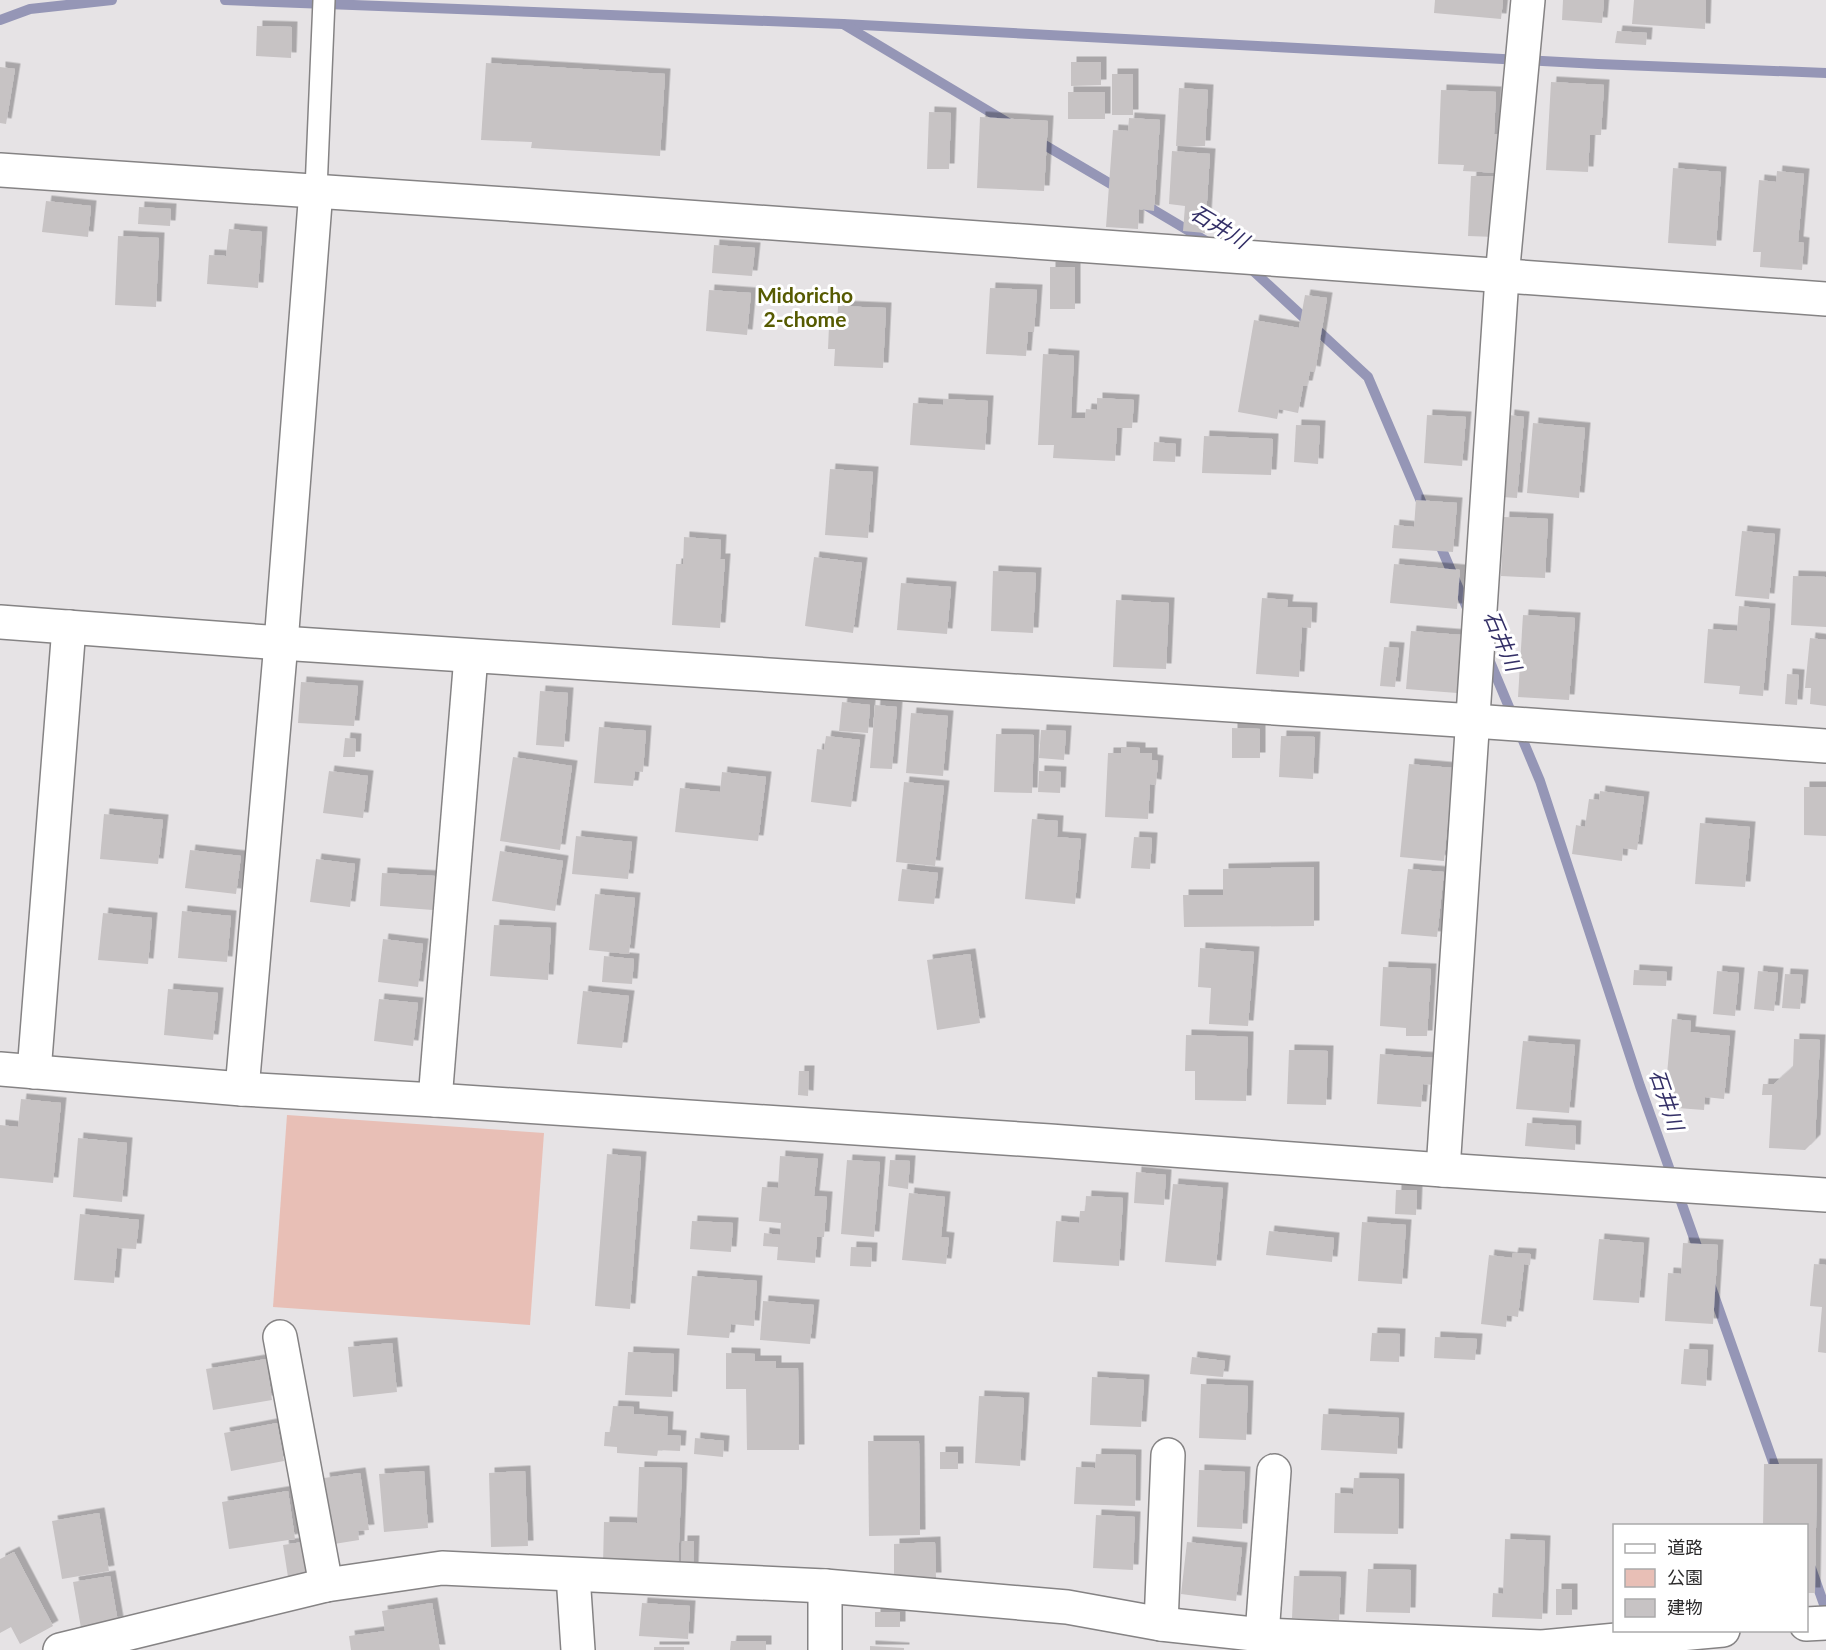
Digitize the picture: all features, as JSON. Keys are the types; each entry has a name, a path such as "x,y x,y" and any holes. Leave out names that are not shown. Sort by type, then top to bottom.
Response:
{"street":[{"path":"1443,1170 1502,277 1528,0"},
{"path":"0,170 316,190 1826,299"},
{"path":"242,1089 281,643 316,190"},
{"path":"0,622 471,656 1826,746"},
{"path":"34,1072 69,627"},
{"path":"435,1100 471,656"},
{"path":"0,1069 242,1089 1050,1141 1826,1195"},
{"path":"280,1337 326,1585"},
{"path":"1161,1624 1168,1455"},
{"path":"1262,1635 1274,1472"},
{"path":"60,1650 326,1585 442,1568 825,1586 1067,1607 1161,1624 1262,1635 1542,1647 1702,1632"},
{"path":"573,1575 578,1650"},
{"path":"825,1586 825,1650"},
{"path":"1808,1624 1826,1623"}],"lane":[{"path":"316,190 324,0"}],"green space":[{"path":"287,1115 544,1133 530,1325 273,1307"}],"building":[{"path":"1435,0 1503,0 1501,19 1434,13"},
{"path":"1563,0 1604,0 1602,23 1562,20"},
{"path":"1634,0 1706,0 1705,29 1632,24"},
{"path":"257,26 292,27 291,58 256,56"},
{"path":"1617,31 1647,33 1646,45 1615,43"},
{"path":"1071,62 1101,62 1101,85 1071,86"},
{"path":"486,63 665,74 660,156 531,148 532,142 481,140"},
{"path":"0,67 15,69 6,124 0,123"},
{"path":"1112,74 1133,74 1133,115 1112,115"},
{"path":"1551,82 1604,85 1601,135 1590,135 1588,172 1546,170"},
{"path":"1179,88 1208,90 1205,146 1176,146"},
{"path":"1441,90 1496,92 1494,134 1503,135 1501,173 1463,171 1464,165 1438,164"},
{"path":"1068,92 1105,92 1105,119 1068,119"},
{"path":"929,112 951,113 949,169 927,169"},
{"path":"980,117 1048,121 1044,191 977,188"},
{"path":"1129,118 1160,120 1154,211 1139,209 1138,229 1106,227 1113,130 1128,131"},
{"path":"1172,151 1210,154 1205,233 1183,231 1185,206 1169,204"},
{"path":"1673,168 1721,172 1716,246 1668,243"},
{"path":"1777,171 1804,174 1798,242 1804,243 1802,270 1760,267 1761,252 1753,252 1759,180 1776,182"},
{"path":"1471,176 1498,176 1495,237 1468,236"},
{"path":"46,201 91,206 88,237 42,232"},
{"path":"139,207 171,209 170,226 138,224"},
{"path":"229,229 262,232 258,288 207,284 209,255 226,256"},
{"path":"118,236 159,238 156,307 115,305"},
{"path":"714,245 755,248 752,276 712,273"},
{"path":"1050,267 1075,267 1075,309 1050,309"},
{"path":"990,288 1037,290 1034,332 1028,332 1026,356 986,354"},
{"path":"709,290 751,293 747,335 706,331"},
{"path":"1305,295 1327,298 1315,372 1310,371 1307,386 1303,386 1298,413 1279,409 1277,419 1238,412 1254,320 1299,328"},
{"path":"838,306 886,308 883,368 834,366 835,349 828,349 829,326 837,327"},
{"path":"1043,354 1074,356 1071,418 1085,418 1086,409 1097,410 1097,398 1134,400 1132,428 1117,428 1115,461 1053,458 1054,445 1038,445"},
{"path":"943,399 988,401 985,450 910,445 913,403 943,405"},
{"path":"1427,415 1466,417 1462,466 1424,463"},
{"path":"1509,415 1524,417 1517,498 1502,497"},
{"path":"1533,423 1585,428 1579,498 1527,493"},
{"path":"1296,425 1320,426 1318,464 1294,462"},
{"path":"1204,436 1273,439 1271,475 1202,473"},
{"path":"1154,442 1176,444 1175,462 1153,461"},
{"path":"830,469 873,472 868,538 825,535"},
{"path":"1416,500 1457,503 1453,552 1392,548 1394,525 1414,527"},
{"path":"1504,517 1548,519 1545,578 1501,576"},
{"path":"1742,531 1775,534 1769,599 1735,596"},
{"path":"684,537 721,540 720,559 725,559 720,628 672,625 676,564 683,564"},
{"path":"814,557 862,563 853,633 805,626"},
{"path":"1394,564 1460,570 1457,609 1390,603"},
{"path":"993,571 1036,573 1033,633 991,631"},
{"path":"1793,576 1826,577 1826,627 1791,625"},
{"path":"901,583 951,587 947,634 897,630"},
{"path":"1262,598 1288,600 1287,607 1312,608 1311,628 1302,627 1299,677 1256,674"},
{"path":"1116,600 1169,603 1166,669 1113,667"},
{"path":"1739,606 1770,609 1763,696 1739,694 1740,686 1704,683 1708,629 1737,631"},
{"path":"1523,615 1575,618 1569,700 1518,697"},
{"path":"1411,631 1462,635 1457,693 1406,689"},
{"path":"1810,638 1826,640 1826,706 1810,704 1811,688 1805,688"},
{"path":"1384,647 1399,648 1395,687 1380,686"},
{"path":"1787,674 1799,675 1797,705 1785,704"},
{"path":"301,682 358,686 354,726 298,723"},
{"path":"540,691 568,693 564,747 536,745"},
{"path":"842,702 870,705 868,733 839,731"},
{"path":"875,705 897,707 892,769 870,768"},
{"path":"911,713 948,716 943,776 906,773"},
{"path":"599,727 646,731 643,772 635,771 633,786 594,783"},
{"path":"1232,728 1260,729 1260,758 1232,758"},
{"path":"1041,730 1066,731 1064,760 1039,758"},
{"path":"996,734 1034,735 1032,793 994,792"},
{"path":"826,736 860,740 851,807 811,802 817,749 824,750"},
{"path":"1281,736 1315,737 1313,779 1279,777"},
{"path":"345,738 356,739 355,757 343,757"},
{"path":"1121,747 1140,748 1140,753 1152,753 1152,760 1158,761 1156,785 1150,784 1148,819 1105,817 1108,753 1121,753"},
{"path":"513,757 572,766 560,850 500,841"},
{"path":"1409,764 1453,768 1444,861 1400,857"},
{"path":"329,771 368,776 363,818 323,813"},
{"path":"1039,771 1061,772 1060,793 1038,792"},
{"path":"722,772 766,777 758,841 675,832 680,788 720,792"},
{"path":"904,782 944,786 935,866 896,862"},
{"path":"1804,787 1826,787 1826,836 1804,835"},
{"path":"1600,791 1644,797 1637,850 1623,848 1622,861 1572,854 1576,825 1585,827 1589,799 1599,800"},
{"path":"104,814 163,820 158,864 100,859"},
{"path":"1032,819 1058,821 1057,837 1081,839 1075,904 1025,899"},
{"path":"1700,823 1750,827 1745,887 1695,884"},
{"path":"576,836 632,842 628,879 572,874"},
{"path":"1134,837 1152,838 1150,869 1131,868"},
{"path":"190,850 241,856 236,894 185,888"},
{"path":"500,851 563,861 555,911 492,901"},
{"path":"316,859 355,864 350,907 310,902"},
{"path":"1314,867 1314,926 1184,927 1183,895 1223,895 1223,869"},
{"path":"902,869 938,873 934,904 898,901"},
{"path":"1408,869 1444,872 1437,937 1401,934"},
{"path":"382,873 435,876 433,910 380,906"},
{"path":"595,894 635,898 629,954 589,950"},
{"path":"182,911 231,916 227,962 178,958"},
{"path":"103,913 152,918 148,964 98,960"},
{"path":"494,925 551,928 548,980 490,976"},
{"path":"383,939 423,944 418,987 378,982"},
{"path":"1200,948 1254,952 1248,1026 1209,1024 1211,988 1198,987"},
{"path":"970,954 980,1023 937,1030 927,960"},
{"path":"604,956 634,959 632,984 602,982"},
{"path":"1383,967 1431,969 1427,1036 1406,1036 1406,1028 1380,1026"},
{"path":"1634,970 1667,972 1666,986 1633,985"},
{"path":"1717,971 1739,973 1735,1016 1713,1014"},
{"path":"1758,971 1778,973 1774,1011 1754,1009"},
{"path":"1785,974 1803,975 1800,1009 1782,1008"},
{"path":"168,989 218,993 213,1040 164,1035"},
{"path":"583,991 629,996 622,1048 577,1044"},
{"path":"379,999 418,1003 413,1046 374,1041"},
{"path":"1672,1019 1691,1021 1690,1032 1730,1036 1724,1099 1705,1097 1704,1110 1664,1107"},
{"path":"1186,1035 1248,1037 1246,1101 1195,1100 1195,1071 1185,1071"},
{"path":"1794,1039 1820,1040 1815,1140 1805,1150 1769,1148 1772,1095 1762,1095 1763,1084 1774,1084 1793,1067"},
{"path":"1523,1041 1575,1045 1569,1113 1516,1109"},
{"path":"1289,1050 1328,1051 1326,1105 1287,1104"},
{"path":"1380,1054 1435,1058 1434,1085 1423,1084 1421,1107 1377,1104"},
{"path":"799,1071 809,1071 808,1096 798,1095"},
{"path":"21,1099 61,1103 53,1183 0,1178 0,1125 18,1127"},
{"path":"1527,1123 1576,1126 1575,1150 1525,1146"},
{"path":"78,1138 127,1143 122,1202 73,1197"},
{"path":"607,1154 641,1157 630,1309 595,1306"},
{"path":"780,1156 818,1159 814,1196 827,1197 824,1237 817,1237 815,1263 777,1260 778,1247 763,1246 764,1233 780,1235 781,1223 759,1221 762,1187 778,1188"},
{"path":"847,1160 880,1162 874,1237 841,1234"},
{"path":"890,1160 910,1161 908,1189 888,1186"},
{"path":"1136,1172 1166,1175 1164,1205 1134,1203"},
{"path":"1173,1184 1223,1188 1216,1266 1165,1262"},
{"path":"1396,1190 1417,1190 1416,1215 1395,1214"},
{"path":"909,1193 945,1197 941,1237 949,1238 946,1264 902,1260"},
{"path":"1086,1196 1123,1198 1119,1266 1053,1262 1056,1221 1079,1223 1080,1211 1085,1211"},
{"path":"80,1214 139,1220 136,1249 117,1248 114,1283 74,1280"},
{"path":"692,1221 733,1223 731,1252 690,1249"},
{"path":"1362,1222 1406,1225 1402,1284 1358,1281"},
{"path":"1269,1231 1334,1238 1332,1262 1266,1255"},
{"path":"1599,1239 1644,1243 1639,1303 1593,1300"},
{"path":"1683,1243 1718,1245 1713,1324 1665,1321 1668,1273 1681,1274"},
{"path":"851,1247 872,1248 871,1267 850,1266"},
{"path":"1513,1253 1531,1254 1530,1265 1524,1264 1518,1317 1507,1315 1506,1327 1481,1324 1489,1255 1512,1258"},
{"path":"1814,1264 1826,1265 1826,1353 1818,1352 1822,1307 1810,1306"},
{"path":"692,1276 757,1281 754,1326 731,1324 729,1338 687,1335"},
{"path":"763,1301 814,1305 810,1344 760,1340"},
{"path":"1372,1333 1400,1334 1399,1362 1370,1361"},
{"path":"1435,1337 1477,1339 1475,1360 1434,1358"},
{"path":"392,1343 397,1392 353,1397 348,1347"},
{"path":"1684,1349 1708,1350 1706,1386 1681,1384"},
{"path":"628,1352 674,1354 672,1397 625,1395"},
{"path":"726,1353 755,1354 755,1361 776,1361 776,1368 798,1368 799,1450 747,1450 746,1389 726,1389"},
{"path":"1192,1357 1225,1361 1223,1377 1190,1374"},
{"path":"266,1359 272,1400 213,1410 206,1369"},
{"path":"1092,1377 1144,1380 1141,1427 1090,1425"},
{"path":"1201,1384 1248,1386 1246,1440 1199,1438"},
{"path":"979,1396 1024,1398 1020,1466 975,1463"},
{"path":"613,1406 634,1407 634,1414 668,1417 667,1435 681,1436 680,1451 658,1450 657,1456 617,1453 617,1447 604,1446 605,1432 610,1432"},
{"path":"1323,1414 1399,1418 1397,1454 1321,1450"},
{"path":"277,1423 284,1461 231,1471 224,1433"},
{"path":"695,1438 724,1441 723,1457 694,1454"},
{"path":"868,1441 919,1441 920,1535 869,1536"},
{"path":"940,1452 958,1452 958,1469 940,1469"},
{"path":"1096,1454 1136,1455 1135,1506 1074,1504 1076,1467 1095,1468"},
{"path":"1764,1464 1817,1464 1815,1593 1808,1593 1808,1524 1763,1524"},
{"path":"639,1467 682,1468 678,1568 603,1565 604,1522 637,1523"},
{"path":"1199,1470 1245,1472 1242,1529 1197,1527"},
{"path":"424,1471 428,1528 384,1532 379,1474"},
{"path":"525,1471 528,1546 491,1547 489,1473"},
{"path":"360,1473 369,1530 358,1531 359,1540 334,1544 324,1478"},
{"path":"1354,1478 1399,1479 1398,1534 1334,1533 1335,1493 1353,1494"},
{"path":"288,1491 295,1539 229,1549 222,1502"},
{"path":"99,1513 109,1571 62,1579 52,1521"},
{"path":"1096,1515 1135,1517 1133,1570 1093,1568"},
{"path":"1505,1539 1545,1541 1542,1619 1492,1617 1493,1593 1503,1594"},
{"path":"682,1541 694,1541 693,1570 681,1570"},
{"path":"303,1542 308,1575 288,1577 283,1545"},
{"path":"935,1542 936,1578 894,1579 894,1544"},
{"path":"1187,1542 1242,1548 1236,1601 1181,1594"},
{"path":"14,1552 53,1626 20,1644 11,1627 0,1633 0,1559"},
{"path":"1368,1569 1411,1570 1410,1613 1366,1612"},
{"path":"110,1576 118,1622 81,1628 73,1582"},
{"path":"1294,1576 1341,1577 1339,1620 1292,1618"},
{"path":"1556,1589 1572,1589 1572,1615 1556,1615"},
{"path":"432,1603 440,1650 351,1650 349,1636 385,1631 382,1611"},
{"path":"642,1603 690,1606 688,1639 639,1636"},
{"path":"875,1612 900,1612 900,1627 875,1627"},
{"path":"731,1641 766,1641 766,1650 730,1650"},
{"path":"870,1646 904,1648 904,1650 870,1650"},
{"path":"654,1647 684,1647 684,1650 654,1650"}],"waterway":[{"path":"0,20 30,9 112,0"},
{"path":"225,0 843,24 1598,64 1826,73"},
{"name":"石井川","path":"843,24 1010,124"},
{"name":"石井川","path":"1036,140 1121,190"},
{"name":"石井川","path":"1142,203 1211,244"},
{"name":"石井川","path":"1248,266 1368,377 1426,513"},
{"name":"石井川","path":"1437,538 1470,615"},
{"name":"石井川","path":"1488,657 1540,781 1640,1086 1700,1255"},
{"name":"石井川","path":"1710,1284 1778,1476"},
{"name":"石井川","path":"1811,1568 1826,1610"}],"district":[{"name":"Midoricho 2-chome","path":"805,308"}]}
